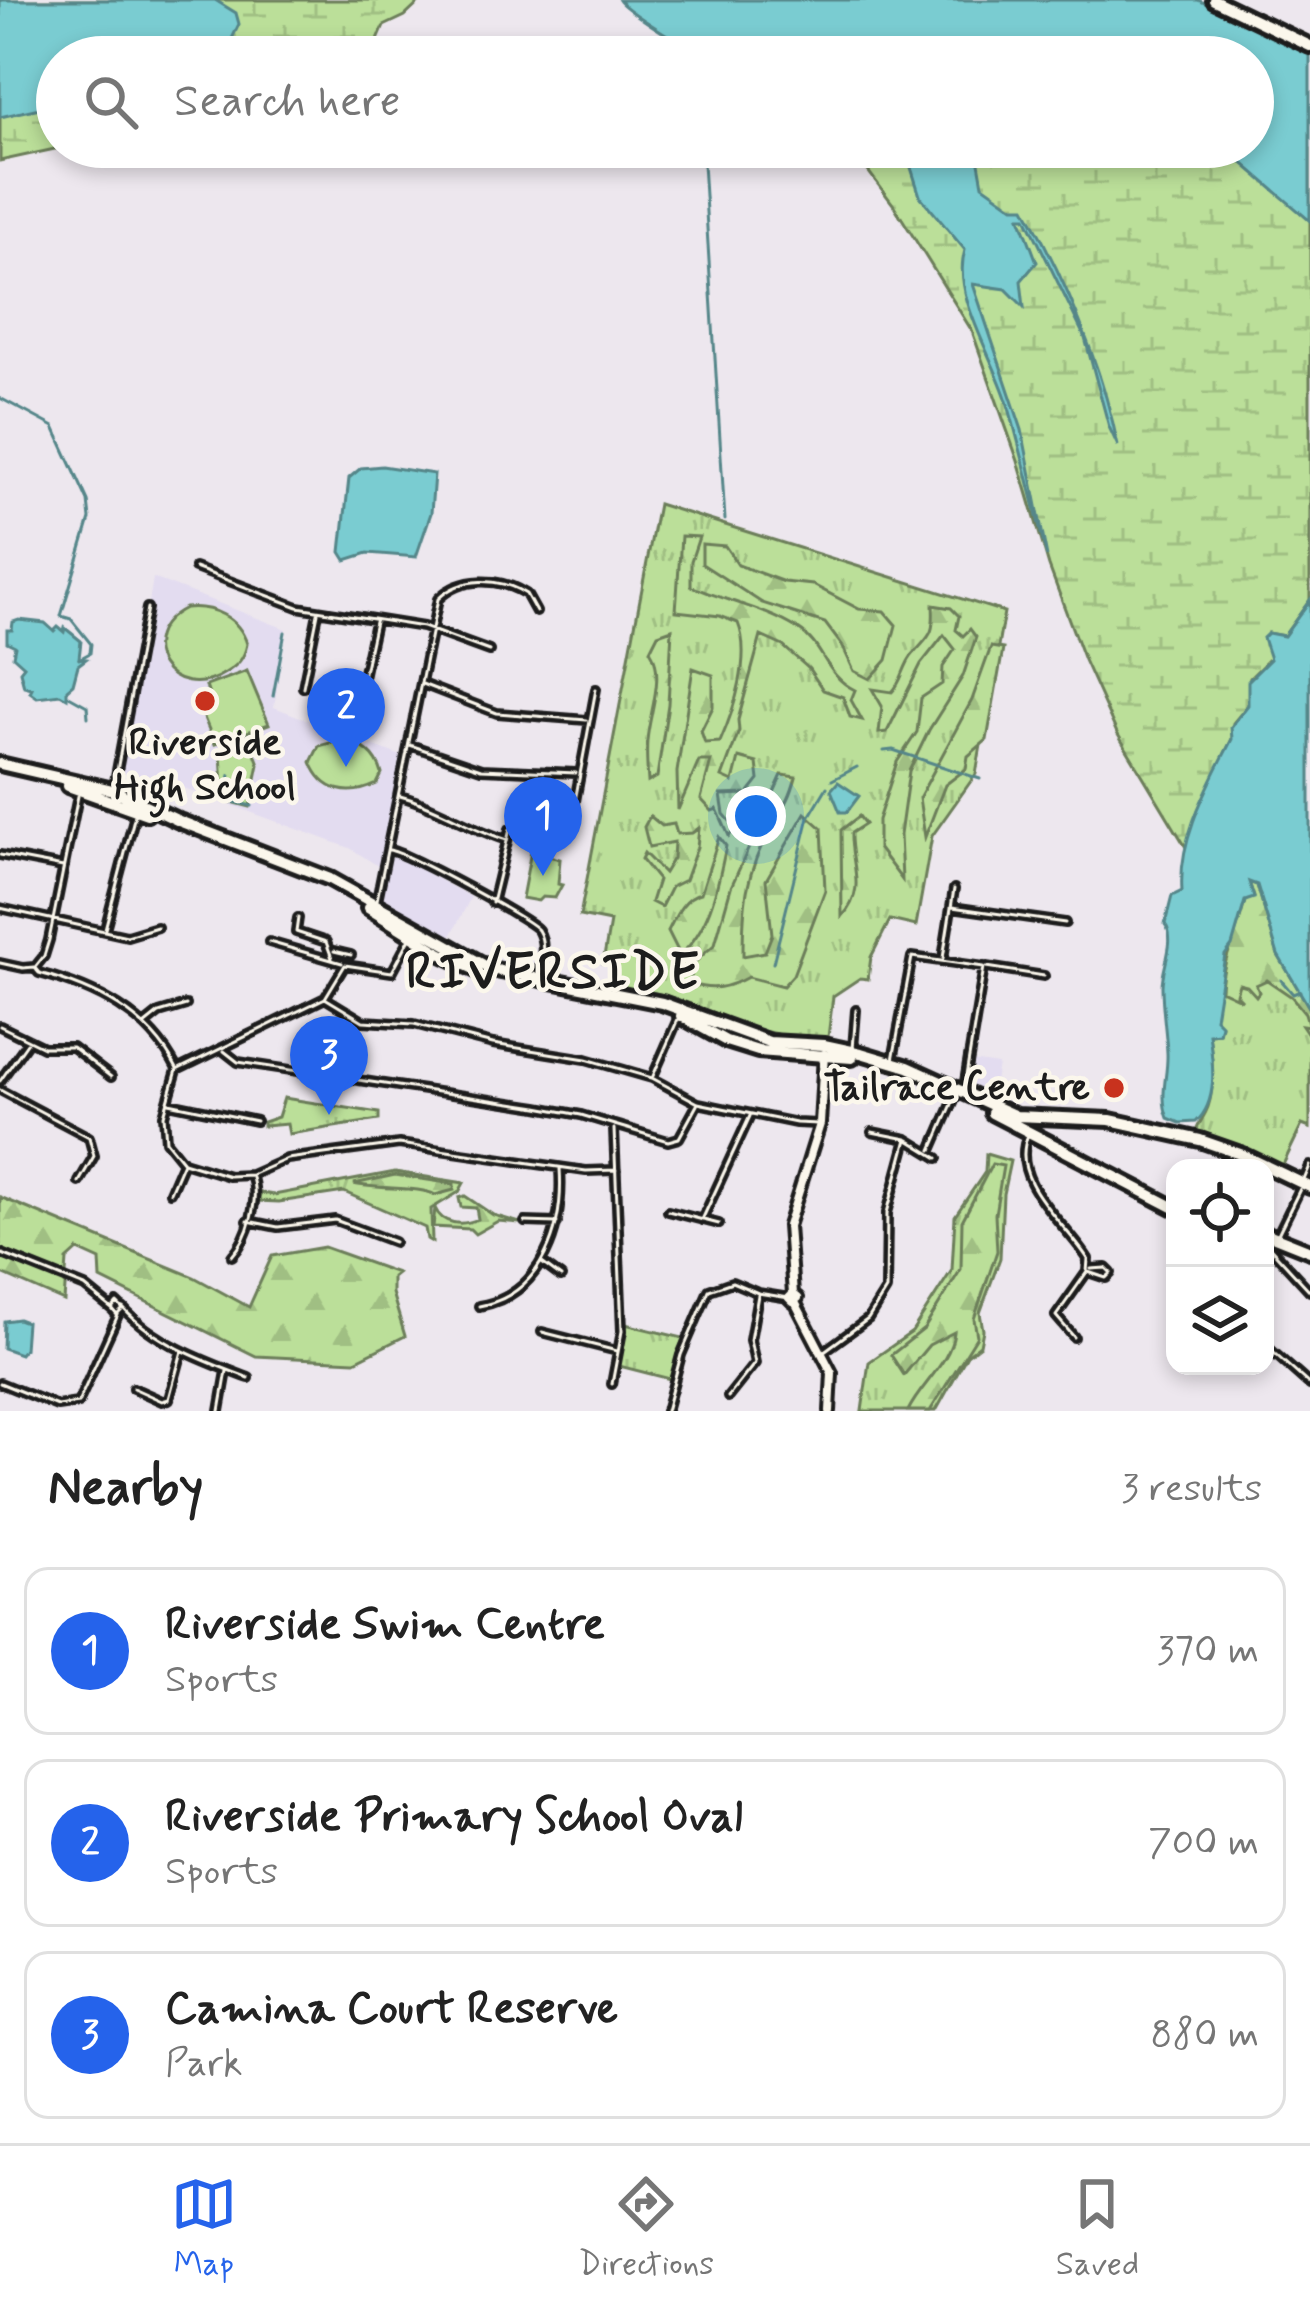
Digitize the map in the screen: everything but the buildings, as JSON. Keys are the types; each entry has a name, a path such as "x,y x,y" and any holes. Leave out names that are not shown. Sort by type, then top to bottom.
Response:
{"highway":[{"path":"1214,0 1310,43"},
{"path":"1228,0 1310,43"},
{"path":"0,767 111,795 330,879 460,964 494,976 645,1004 758,1052 852,1051 892,1062 1029,1126 1166,1203"},
{"path":"0,767 111,795 136,810 333,887 478,964 662,1003 769,1042 883,1065 959,1094"},
{"path":"1029,1126 1111,1120 1230,1149 1306,1185"},
{"path":"1274,1239 1310,1250"}],"street":[{"path":"194,568 286,603 430,630 489,651"},
{"path":"376,905 438,599 462,584 486,581 514,587 530,598 536,612"},
{"path":"111,795 121,766 147,608"},
{"path":"303,688 318,611"},
{"path":"356,709 376,620"},
{"path":"421,683 497,713 590,721"},
{"path":"493,903 507,840 518,824 570,820 596,689"},
{"path":"408,745 476,768 580,773"},
{"path":"0,963 34,967 44,956 80,790"},
{"path":"398,796 507,840"},
{"path":"104,931 136,810"},
{"path":"387,850 410,856 537,930 543,945 538,980"},
{"path":"0,855 64,868"},
{"path":"943,960 954,889"},
{"path":"952,907 1065,923"},
{"path":"0,908 132,936 157,927"},
{"path":"298,918 296,932 326,941 333,959"},
{"path":"269,942 392,972 413,932"},
{"path":"332,952 351,955"},
{"path":"892,1062 910,960 915,956 1044,976"},
{"path":"177,1070 326,998 345,964"},
{"path":"34,967 39,973 99,992 168,1051 177,1070 166,1103 164,1136 183,1162 229,1176 251,1175 286,1159 398,1144 560,1168 616,1171"},
{"path":"932,1152 959,1094 984,967"},
{"path":"326,998 363,1021 413,1024 493,1044 586,1059 652,1078 698,1103 820,1124"},
{"path":"142,1026 160,1013 186,1005"},
{"path":"852,1051 856,1010"},
{"path":"652,1078 680,1016"},
{"path":"0,1026 43,1046 72,1047 112,1077"},
{"path":"0,1081 29,1040"},
{"path":"223,1049 238,1062 538,1107 673,1140 682,1134 698,1103"},
{"path":"824,1050 820,1124 790,1218 792,1298 832,1377 830,1411"},
{"path":"0,1090 89,1137 94,1156 79,1182"},
{"path":"166,1103 256,1121"},
{"path":"702,1220 751,1114"},
{"path":"612,1384 622,1281 614,1125"},
{"path":"1029,1126 1022,1153 1025,1173 1086,1255 1088,1270 1055,1318 1075,1337"},
{"path":"872,1132 907,1139 938,1158"},
{"path":"821,1353 868,1319 886,1290 887,1213 907,1139"},
{"path":"170,1192 183,1162"},
{"path":"1274,1231 1306,1185 1310,1166"},
{"path":"479,1306 513,1294 541,1262 557,1223 560,1168"},
{"path":"232,1256 240,1248 255,1196 251,1175"},
{"path":"668,1210 719,1224"},
{"path":"248,1221 278,1227 335,1220 394,1242"},
{"path":"525,1222 557,1223"},
{"path":"1274,1244 1310,1291"},
{"path":"0,1253 85,1287 182,1349 249,1378"},
{"path":"541,1262 561,1277"},
{"path":"666,1411 681,1355 706,1294 728,1282 792,1298"},
{"path":"728,1397 755,1363 750,1334 758,1293"},
{"path":"106,1301 119,1315 131,1317"},
{"path":"112,1310 120,1306"},
{"path":"111,1324 120,1306"},
{"path":"0,1383 57,1406 78,1403 88,1388 112,1310"},
{"path":"542,1332 618,1352"},
{"path":"133,1388 162,1401 170,1399 182,1349"},
{"path":"1274,1353 1310,1385"},
{"path":"220,1411 227,1370"},
{"path":"78,1403 83,1411"}],"shaded area":[{"name":"Riverside High School","path":"153,578 286,629 274,707 401,756 378,866 350,848 153,777 150,800 119,786"},
{"path":"395,856 471,897 451,936 382,901"},
{"path":"971,1061 998,1065 992,1099 967,1088"}],"green space":[{"path":"0,0 422,0 405,16 384,26 380,36 36,36 36,153 0,161"},
{"path":"1274,149 1310,149 1310,600 1284,636 1268,633 1270,658 1250,678 1248,705 1233,723 1232,739 1198,810 1187,849 1117,733 1084,660 972,331 866,168 1274,168"},
{"path":"658,504 1004,612 976,774 932,836 916,926 890,920 871,957 868,979 860,978 833,996 828,1037 765,1031 665,996 608,985 611,964 603,963 610,922 580,916"},
{"path":"681,536 699,537 691,561 691,586 773,616 807,636 837,677 855,690 851,700 862,720 850,717 843,697 823,690 809,669 783,646 761,636 739,731 722,777 733,782 739,758 757,763 759,780 748,794 721,795 724,814 736,828 729,836 717,809 712,811 701,799 711,761 699,761 678,810 677,772 693,668 713,675 713,707 701,731 705,743 720,742 736,699 743,651 738,623 676,611"},
{"path":"702,544 725,546 738,565 784,582 813,585 859,609 884,611 896,625 887,660 870,679 854,671 825,623 762,603 702,564"},
{"path":"933,605 951,608 959,616 956,630 963,636 970,629 976,637 963,676 909,771 900,835 902,880 878,848 878,820 897,762 917,732 921,698 942,684 943,667 955,649 944,635 921,664 887,732 879,733 882,706 872,689 892,692 895,688 931,631"},
{"path":"185,608 214,611 238,627 247,644 237,664 205,681 188,682 162,665 158,636 167,621"},
{"path":"672,629 657,777 648,782 647,741 657,682 650,650 658,634"},
{"path":"991,647 1003,649 987,740 968,756 966,769 945,785 925,837 919,798 972,700"},
{"path":"247,671 269,724 215,744 202,713 213,708 206,686"},
{"path":"344,739 373,756 382,774 377,784 347,791 330,786 316,772 311,762 319,746"},
{"path":"251,742 259,764 250,807 224,800 221,754"},
{"path":"782,775 796,777 751,875 743,956 765,952 772,934 766,880 805,813 822,828 825,890 793,975 783,986 748,977 720,987 690,984 693,964 715,944 731,887"},
{"path":"650,816 662,826 674,824 677,834 699,828 685,880 671,887 661,907 651,902 658,880 641,859 644,853 664,873 673,858 674,842 649,847 644,827"},
{"path":"859,816 865,824 851,833 856,886 842,917 841,830"},
{"path":"719,837 726,846 712,904 699,932 680,955 668,931 685,903 701,893"},
{"path":"531,851 560,859 558,884 562,885 555,898 522,898"},
{"path":"1249,882 1257,885 1278,955 1310,1009 1310,1037 1302,1025 1309,1026 1305,1013 1267,980 1256,985 1256,996 1239,984 1236,994 1242,1000 1221,990 1245,901 1254,897"},
{"path":"1278,955 1310,1009 1310,1128 1302,1125 1281,1169 1274,1165 1274,1159 1261,1159 1195,1135 1212,1089 1209,1034 1219,1033 1221,1025 1214,1017 1221,973"},
{"path":"284,1098 379,1113 379,1120 289,1134 287,1124 263,1126 278,1117"},
{"path":"986,1154 1010,1161 1000,1258 980,1313 980,1345 967,1355 936,1411 862,1411 869,1362 912,1332 952,1270 955,1216 985,1172"},
{"path":"992,1164 1003,1166 995,1214 997,1251 974,1319 977,1336 930,1411 908,1411 942,1363 954,1332 929,1345 904,1375 891,1355 924,1329 961,1269 962,1221"},
{"path":"395,1172 464,1183 459,1192 431,1209 432,1242 425,1228 344,1192 258,1201 261,1193 274,1195"},
{"path":"395,1175 454,1184 454,1190 435,1195 354,1184"},
{"path":"465,1196 493,1215 520,1223 498,1221 475,1234 470,1229 433,1227 435,1208 453,1223 478,1219 476,1208 461,1207 459,1198"},
{"path":"0,1197 194,1277 249,1307 272,1256 324,1247 397,1273 392,1277 392,1293 405,1336 355,1361 256,1356 101,1279 100,1260 78,1250 67,1260 64,1301 0,1273"},
{"path":"625,1324 683,1338 670,1379 619,1366"}],"water":[{"path":"0,0 215,0 236,13 239,24 233,36 36,36 36,109 0,117"},
{"path":"619,0 1198,0 1310,52 1310,221 1248,168 1274,168 1274,36 670,36"},
{"path":"911,168 980,168 983,185 1014,207 1025,207 1092,353 1118,446 1085,338 1026,217 1020,217 1037,262 1021,281 1024,307 1006,289 973,284 1022,430 1047,557 1007,401 968,305 962,267 965,250 920,196"},
{"path":"382,466 434,474 431,513 416,557 368,553 346,560 341,552 349,478 361,468"},
{"path":"1310,600 1310,1009 1278,955 1257,885 1249,882 1254,898 1245,901 1225,955 1215,1018 1221,1024 1219,1033 1209,1034 1213,1081 1208,1103 1196,1122 1180,1123 1168,1118 1164,1101 1167,1053 1162,986 1170,938 1165,924 1172,896 1182,891 1185,851 1197,812 1232,739 1231,727 1248,705 1248,681 1270,659 1263,638 1268,633 1284,636"},
{"path":"19,620 45,623 54,631 65,628 81,641 79,658 86,659 78,665 67,698 60,694 37,697 30,692 32,688 24,686 20,671 24,666 13,656 15,646 7,642 7,630"},
{"path":"838,782 859,796 847,812 840,812 831,790"},
{"path":"4,1321 26,1322 20,1354 3,1348"}],"waterway":[{"path":"703,168 725,520"},
{"path":"0,398 54,427 88,501 90,519 61,616 71,619 91,644 90,653 79,659"},
{"path":"273,696 285,632"},
{"path":"69,696 87,706 88,717"},
{"path":"884,751 980,779"},
{"path":"832,780 857,767"},
{"path":"230,775 225,800 252,806"},
{"path":"773,963 809,817 827,787"},
{"path":"1281,980 1293,994 1300,991"}],"place":[{"name":"Riverside High School","path":"205,701"},
{"name":"Riverside Primary School Oval","path":"346,767"},
{"name":"Riverside Swim Centre","path":"543,876"},
{"name":"Tailrace Centre","path":"1114,1088"},
{"name":"Camina Court Reserve","path":"329,1115"}],"district":[{"name":"RIVERSIDE","path":"554,974"}]}
